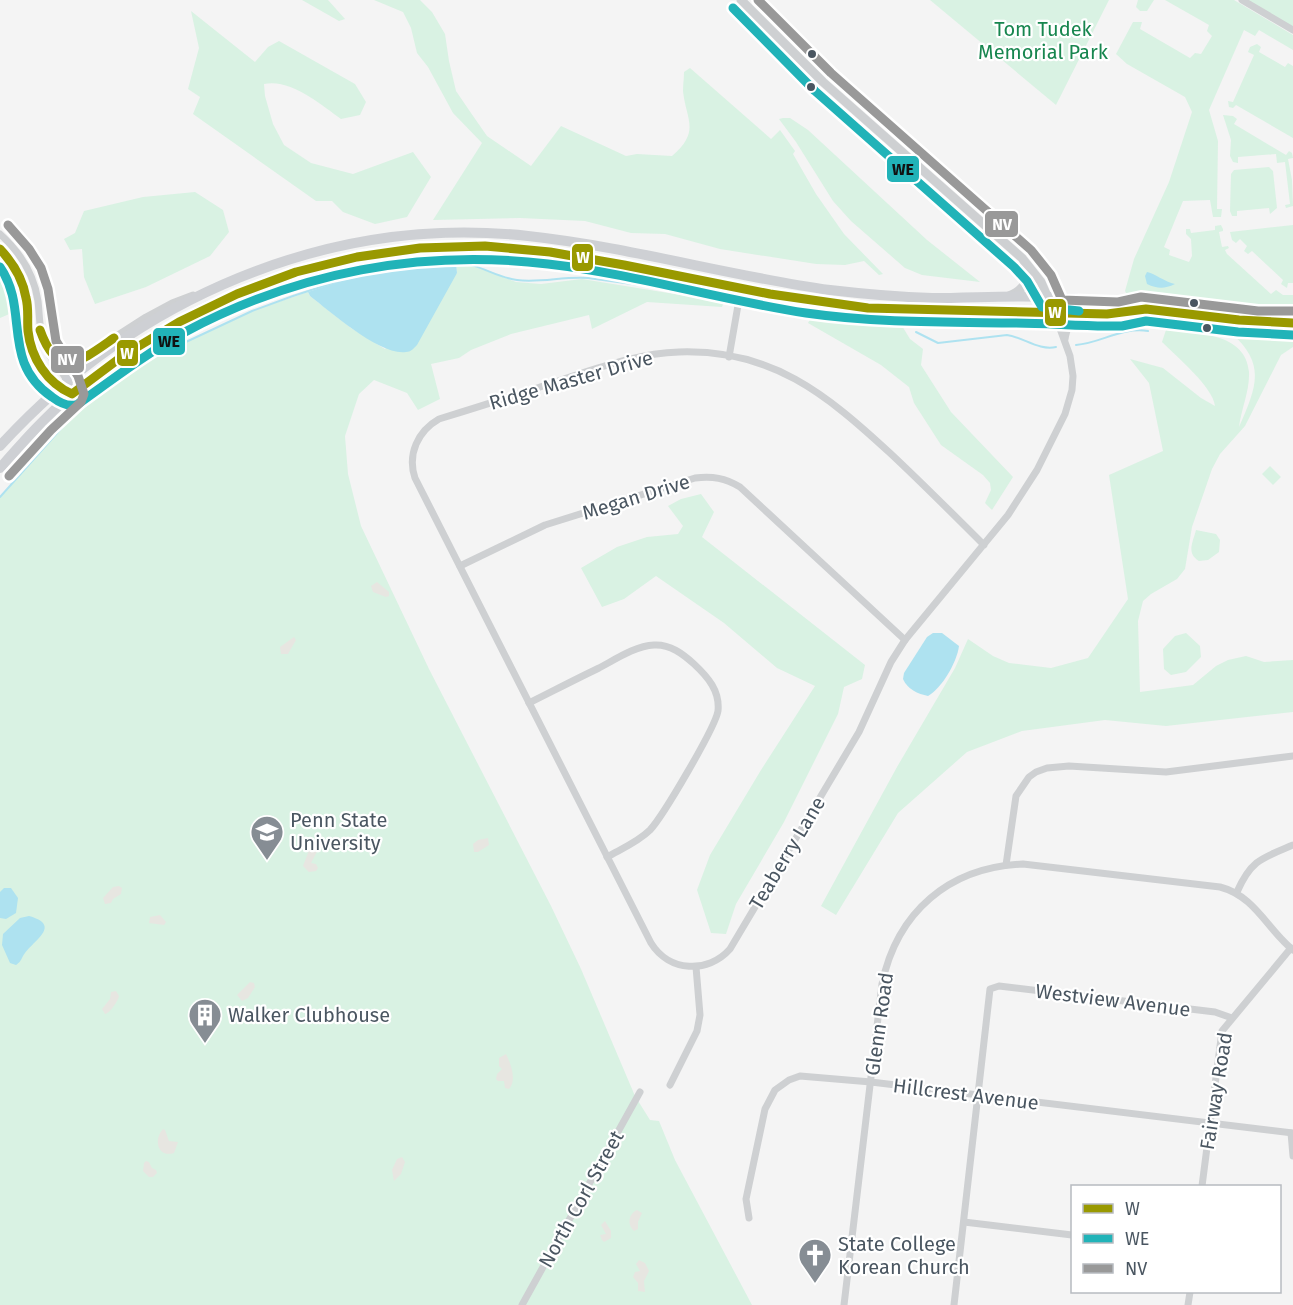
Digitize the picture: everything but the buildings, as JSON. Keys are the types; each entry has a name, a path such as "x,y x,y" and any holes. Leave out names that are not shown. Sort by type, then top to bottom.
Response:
{"main road":[{"path":"0,446 67,380 132,332 175,307 220,285 290,259 346,245 412,236 487,233 524,235 574,242 841,291 908,297 1049,297 1130,303 1141,309"},
{"path":"0,468 42,422 72,394 99,372 175,322 218,301 302,270 387,252 454,247 525,249 574,256 821,303 888,310 1119,314 1141,309 1257,323 1293,323"}],"street":[{"path":"741,0 824,82 1022,258 1037,274 1054,312"},
{"path":"1242,0 1293,30"},
{"path":"0,234 20,255 29,272 36,290 40,329 47,350 67,380 72,394"},
{"path":"0,249 12,263 22,283 27,305 30,341 36,358 58,388 72,394"},
{"path":"1006,297 1022,288 1027,280 1027,270 1022,258"},
{"path":"47,350 60,361 76,362 172,303 220,285"},
{"path":"729,357 741,288"},
{"name":"Teaberry Lane","path":"696,967 713,962 730,949 859,732 883,676 905,640 1008,515 1037,470 1068,406 1073,376 1065,342 1054,312"},
{"path":"1065,342 1068,326 1084,313"},
{"name":"Ridge Master Drive","path":"460,566 413,472 412,459 415,445 432,423 622,361 679,352 729,357 763,365 807,384 832,402 918,479 984,545"},
{"name":"Megan Drive","path":"460,566 545,525 695,478 718,478 728,480 740,488 905,640"},
{"path":"460,566 654,948 671,963 696,967 700,1015 698,1030 670,1085"},
{"path":"530,703 631,651 652,645 668,647 676,651 688,659 711,682 717,700 716,719 673,795 650,830 639,839 607,856"},
{"path":"1006,865 1016,796 1029,777 1047,768 1069,766 1166,772 1293,756"},
{"path":"1292,949 1249,901 1237,892 1245,873 1250,868 1269,855 1293,845"},
{"name":"Glenn Road","path":"843,1305 886,963 895,941 920,907 940,890 970,873 1006,865 1044,866 1173,881 1221,887 1237,892"},
{"name":"Fairway Road","path":"1202,1185 1220,1036 1224,1027 1292,949"},
{"name":"Westview Avenue","path":"978,1095 989,993 992,987 1215,1012 1232,1018"},
{"name":"Hillcrest Avenue","path":"749,1218 746,1199 765,1108 775,1090 789,1080 807,1076 1292,1133"},
{"name":"North Corl Street","path":"522,1305 640,1092"},
{"path":"954,1305 978,1095"},
{"path":"1292,1133 1293,1156"},
{"path":"964,1222 1071,1235"}],"green space":[{"path":"302,0 328,0 345,19 339,21"},
{"path":"374,0 420,0 432,12 445,34 456,91 487,136 531,166 561,126 626,156 637,154 672,156 681,147 689,132 690,125 683,91 684,72 690,68 771,139 780,130 795,151 793,154 816,194 844,234 883,274 879,275 864,261 845,265 816,264 720,249 665,234 631,233 585,221 520,218 433,220 482,143 453,113 428,67 417,53 411,28 403,12"},
{"name":"Tom Tudek Memorial Park","path":"930,0 1109,0 1056,105"},
{"path":"1138,0 1154,0 1147,11 1140,11 1136,7"},
{"path":"1165,0 1234,0 1293,35 1293,50 1259,30 1255,36 1244,30 1209,110 1218,141 1217,209 1222,209 1221,217 1213,217 1210,200 1183,201 1164,247 1170,250 1169,255 1189,262 1192,256 1191,239 1186,234 1186,229 1190,229 1191,233 1215,230 1215,226 1221,225 1223,231 1219,232 1222,247 1228,246 1229,248 1225,250 1227,254 1271,294 1276,290 1283,295 1293,295 1293,314 1283,315 1138,300 1128,297 1125,291 1134,259 1169,182 1192,112 1185,97 1127,64 1116,54 1133,22 1142,22 1140,29 1190,58 1195,53 1201,54 1212,36 1207,31 1209,25"},
{"path":"1242,0 1293,0 1293,30"},
{"path":"191,11 255,62 268,47 279,41 355,84 366,102 360,115 341,119 295,89 274,83 264,84 273,124 284,145 311,163 353,174 413,152 431,177 407,217 375,224 343,212 332,201 316,201 193,114 200,97 188,89 199,48"},
{"path":"1257,44 1261,47 1259,52 1285,67 1288,63 1293,66 1293,138 1236,105 1233,108 1229,107 1228,101 1233,102 1254,55 1248,52 1250,47"},
{"path":"1223,115 1233,116 1237,119 1234,124 1286,155 1289,151 1292,153 1293,158 1288,159 1293,206 1286,208 1285,205 1290,204 1285,162 1277,163 1276,154 1238,157 1238,163 1233,162 1230,156 1231,140"},
{"path":"790,118 808,130 927,240 980,282 922,275 905,268 851,221 833,201 779,119"},
{"path":"1269,167 1273,171 1277,208 1270,214 1269,208 1237,211 1237,216 1232,216 1230,211 1231,174 1234,170"},
{"path":"195,192 223,210 229,232 210,256 146,287 95,304 84,277 82,249 70,250 64,239 75,233 84,211 143,197"},
{"path":"1293,225 1293,283 1288,283 1287,288 1281,284 1283,280 1252,251 1248,254 1244,251 1247,246 1240,239 1236,243 1232,240 1230,232"},
{"name":"Penn State University","path":"456,264 477,267 516,282 541,284 582,279 724,302 722,307 647,302 592,329 589,315 511,334 471,350 459,358 431,364 440,399 418,410 407,393 374,380 359,394 345,436 348,474 361,526 429,669 551,906 581,969 635,1096 650,1120 659,1121 675,1160 752,1305 0,1305 0,497 74,414 100,389 139,364 252,311 308,292 351,328 385,349 457,273"},
{"path":"0,269 6,277 14,312 0,318"},
{"path":"814,312 899,321 910,339 923,349 921,365 951,412 1013,477 992,510 985,503 991,490 990,483 983,475 941,445 914,403 909,387 881,365 808,323"},
{"path":"1166,330 1217,337 1239,349 1246,359 1249,372 1239,427 1250,400 1255,377 1250,355 1231,333 1293,337 1293,347 1281,355 1245,426 1220,454 1212,469 1192,527 1185,569 1177,579 1143,601 1138,621 1140,692 1193,685 1216,666 1228,660 1246,656 1264,662 1293,660 1293,712 1166,726 1105,720 1022,731 967,752 898,813 836,915 821,906 897,767 955,668 968,639 993,656 1009,663 1051,668 1088,658 1128,599 1109,475 1163,451 1149,383 1130,359 1163,368 1201,398 1215,406 1213,398 1201,381 1162,342"},
{"path":"1270,466 1281,477 1273,485 1262,474"},
{"path":"701,494 714,512 702,537 865,665 862,679 844,687 838,714 784,822 736,904 726,934 711,933 697,890 710,855 815,686 777,668 724,623 656,576 624,599 602,607 581,568 617,547 647,537 678,534 683,526 668,506 681,499"},
{"path":"1196,530 1216,534 1220,540 1219,552 1208,560 1199,561 1193,554 1192,547"},
{"path":"1186,633 1200,646 1201,657 1186,672 1171,675 1164,669 1163,649 1175,636"}],"sand":[{"path":"377,582 389,592 389,596 373,592 371,586"},
{"path":"294,637 296,640 288,654 281,654 280,647"},
{"path":"488,838 489,845 474,852 473,844 478,840"},
{"path":"318,843 319,848 311,863 316,864 318,868 316,871 309,872 303,866 311,845"},
{"path":"113,887 122,888 121,894 111,903 105,904 103,898"},
{"path":"160,915 166,922 164,925 149,923 150,917"},
{"path":"250,982 254,983 255,987 248,998 242,1001 237,995"},
{"path":"116,991 119,996 117,1001 105,1014 102,1009 110,999 111,992"},
{"path":"506,1054 513,1077 509,1089 505,1088 504,1081 496,1079 502,1069 499,1066 499,1058"},
{"path":"163,1129 169,1141 178,1142 174,1153 164,1153 159,1147 158,1138"},
{"path":"402,1157 405,1162 401,1174 394,1181 392,1170 397,1159"},
{"path":"146,1161 156,1170 157,1173 153,1177 149,1177 143,1171"},
{"path":"637,1210 642,1213 638,1229 634,1231 630,1226 630,1220 632,1214"},
{"path":"605,1221 611,1231 611,1238 604,1242 600,1235 606,1234 601,1225"},
{"path":"639,1260 645,1263 649,1271 644,1281 645,1292 638,1291 638,1283 633,1277 635,1272 640,1271 636,1264"}],"water":[{"path":"456,262 457,273 417,345 408,352 395,351 370,340 330,312 308,292 344,280 422,263"},
{"path":"1147,272 1175,284 1161,288 1147,284 1145,276"},
{"path":"933,633 942,633 959,646 948,674 928,696 907,686 903,679 904,673 927,637"},
{"path":"4,888 11,888 18,898 16,913 6,919 0,918 0,892"},
{"path":"29,916 43,924 45,928 43,933 16,965 10,963 2,945 3,934 20,918"}],"waterway":[{"path":"389,270 422,263 446,262"},
{"path":"454,262 472,265 517,280 588,278 669,289 727,301"},
{"path":"0,497 74,414 100,389 139,364 252,311 345,279"},
{"path":"1076,345 1129,331 1148,331"},
{"path":"916,332 938,343 1007,335 1043,347 1056,347"}],"transit line":[{"name":"NV","path":"758,0 831,73 1031,250 1051,275 1062,300 1118,302 1141,297 1258,311 1293,311"},
{"name":"WE","path":"733,8 815,91 1014,267 1027,281 1042,307 1079,311"},
{"name":"NV","path":"8,225 29,249 41,268 48,289 56,341 78,376 84,394 81,402 51,430 9,476"},
{"name":"W","path":"0,249 13,266 25,291 28,331 37,360 55,383 72,394 124,355 179,322 237,294 296,272 357,257 420,248 485,246 550,252 770,294 868,308 1107,314 1146,309 1239,320 1293,323"},
{"name":"WE","path":"0,267 9,283 26,368 36,383 52,397 68,405 78,404 144,357 185,332 228,311 271,294 316,280 361,270 407,263 454,260 501,260 581,268 774,308 858,319 1106,326 1122,326 1146,321 1238,332 1293,335"},
{"name":"W","path":"40,330 47,346 55,356 63,361 71,362 91,354 114,338"}],"place":[{"name":"Penn State University","path":"267,861"},
{"name":"Walker Clubhouse","path":"205,1044"},
{"name":"State College Korean Church","path":"815,1284"}]}
